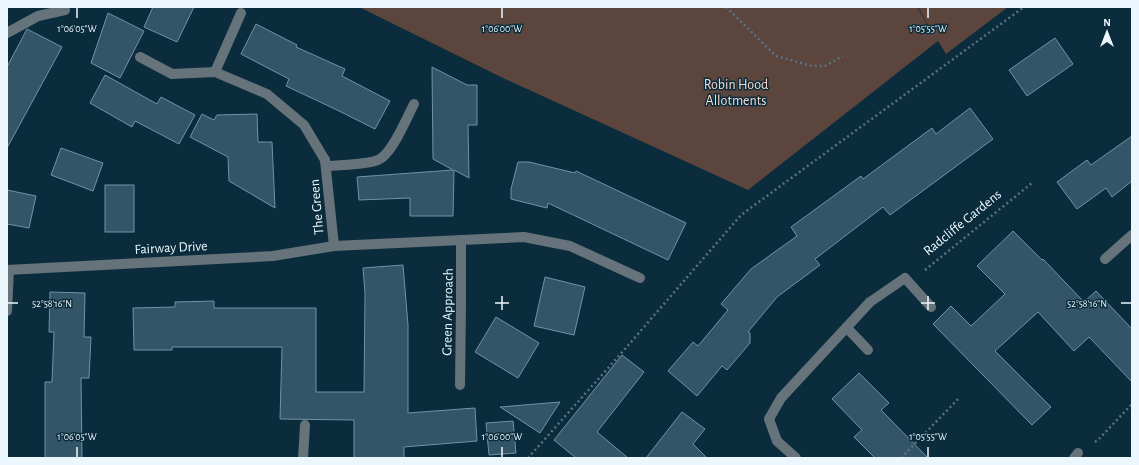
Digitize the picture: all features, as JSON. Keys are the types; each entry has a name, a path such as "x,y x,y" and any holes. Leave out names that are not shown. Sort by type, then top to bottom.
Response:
{"street":[{"path":"7,33 38,16 65,10"},
{"path":"215,72 241,12"},
{"name":"The Green","path":"140,57 172,74 215,72 267,94 304,125 326,163 334,246"},
{"name":"The Green","path":"326,163 350,165 379,160 395,144 414,104"},
{"path":"1105,259 1132,235"},
{"path":"334,246 524,237 570,246 640,278"},
{"name":"Green Approach","path":"460,385 461,240"},
{"name":"Fairway Drive","path":"7,311 8,270 273,256 334,246"},
{"path":"796,458 777,441 769,419 781,398 870,302 905,278 931,307"},
{"path":"847,328 868,350"},
{"path":"303,458 305,425"}],"path":[{"path":"726,7 776,56 812,66 825,66 843,56"},
{"path":"528,458 625,349 741,214 1024,7"},
{"name":"Radcliffe Gardens","path":"910,283 1032,183"},
{"path":"901,458 960,397"},
{"path":"1076,456 1099,439 1132,404"}],"green space":[{"name":"Robin Hood Allotments","path":"359,7 917,7 931,30 918,7 1008,7 946,54 938,41 748,190 505,79"}],"building":[{"path":"153,7 194,7 177,42 144,27"},
{"path":"108,13 144,31 120,78 91,63"},
{"path":"256,24 297,45 296,47 345,69 342,76 390,101 375,129 286,86 289,79 241,54"},
{"path":"27,29 62,47 7,148 7,67"},
{"path":"1055,38 1073,64 1027,96 1009,70"},
{"path":"432,67 467,85 477,85 477,125 468,125 469,178 454,170 453,216 410,216 410,198 359,200 357,177 453,170 433,159"},
{"path":"105,75 157,104 161,97 195,115 179,144 135,121 132,127 90,103"},
{"path":"970,108 993,139 890,215 883,207 815,259 820,265 777,297 748,332 750,333 750,343 727,370 722,366 697,396 668,371 693,342 698,346 728,310 721,304 751,269 797,236 791,227 861,176 863,179 932,128 936,134"},
{"path":"202,114 214,120 217,115 257,114 258,142 272,142 275,208 229,181 228,157 190,137"},
{"path":"1132,136 1132,181 1112,197 1106,188 1077,209 1057,182 1087,160 1091,165"},
{"path":"61,148 103,163 93,191 51,175"},
{"path":"518,162 529,162 575,173 576,171 686,223 668,260 548,203 547,208 511,199 511,189"},
{"path":"105,185 134,185 134,232 105,232"},
{"path":"7,190 36,196 29,228 7,224"},
{"path":"1013,231 1042,260 1043,259 1084,302 1096,291 1132,329 1132,382 1089,337 1074,351 1038,312 995,351 1051,407 1032,425 933,324 951,306 971,326 1005,294 977,266"},
{"path":"403,265 408,325 408,413 475,408 477,441 404,447 404,458 354,458 354,420 280,419 282,347 172,347 172,350 134,350 133,308 175,307 175,302 214,301 214,308 316,308 316,392 364,392 365,293 363,268"},
{"path":"545,277 585,287 574,335 534,326"},
{"path":"50,292 85,293 84,337 91,337 89,378 81,378 82,458 45,458 45,382 52,382 54,332 49,332"},
{"path":"496,317 539,343 518,378 475,352"},
{"path":"622,355 644,372 597,432 628,458 576,458 554,440"},
{"path":"859,373 889,403 881,410 928,458 875,458 854,437 862,430 832,399"},
{"path":"560,402 540,433 500,407"},
{"path":"682,412 705,429 693,444 707,458 646,458"},
{"path":"513,421 516,453 489,455 486,423"}]}
